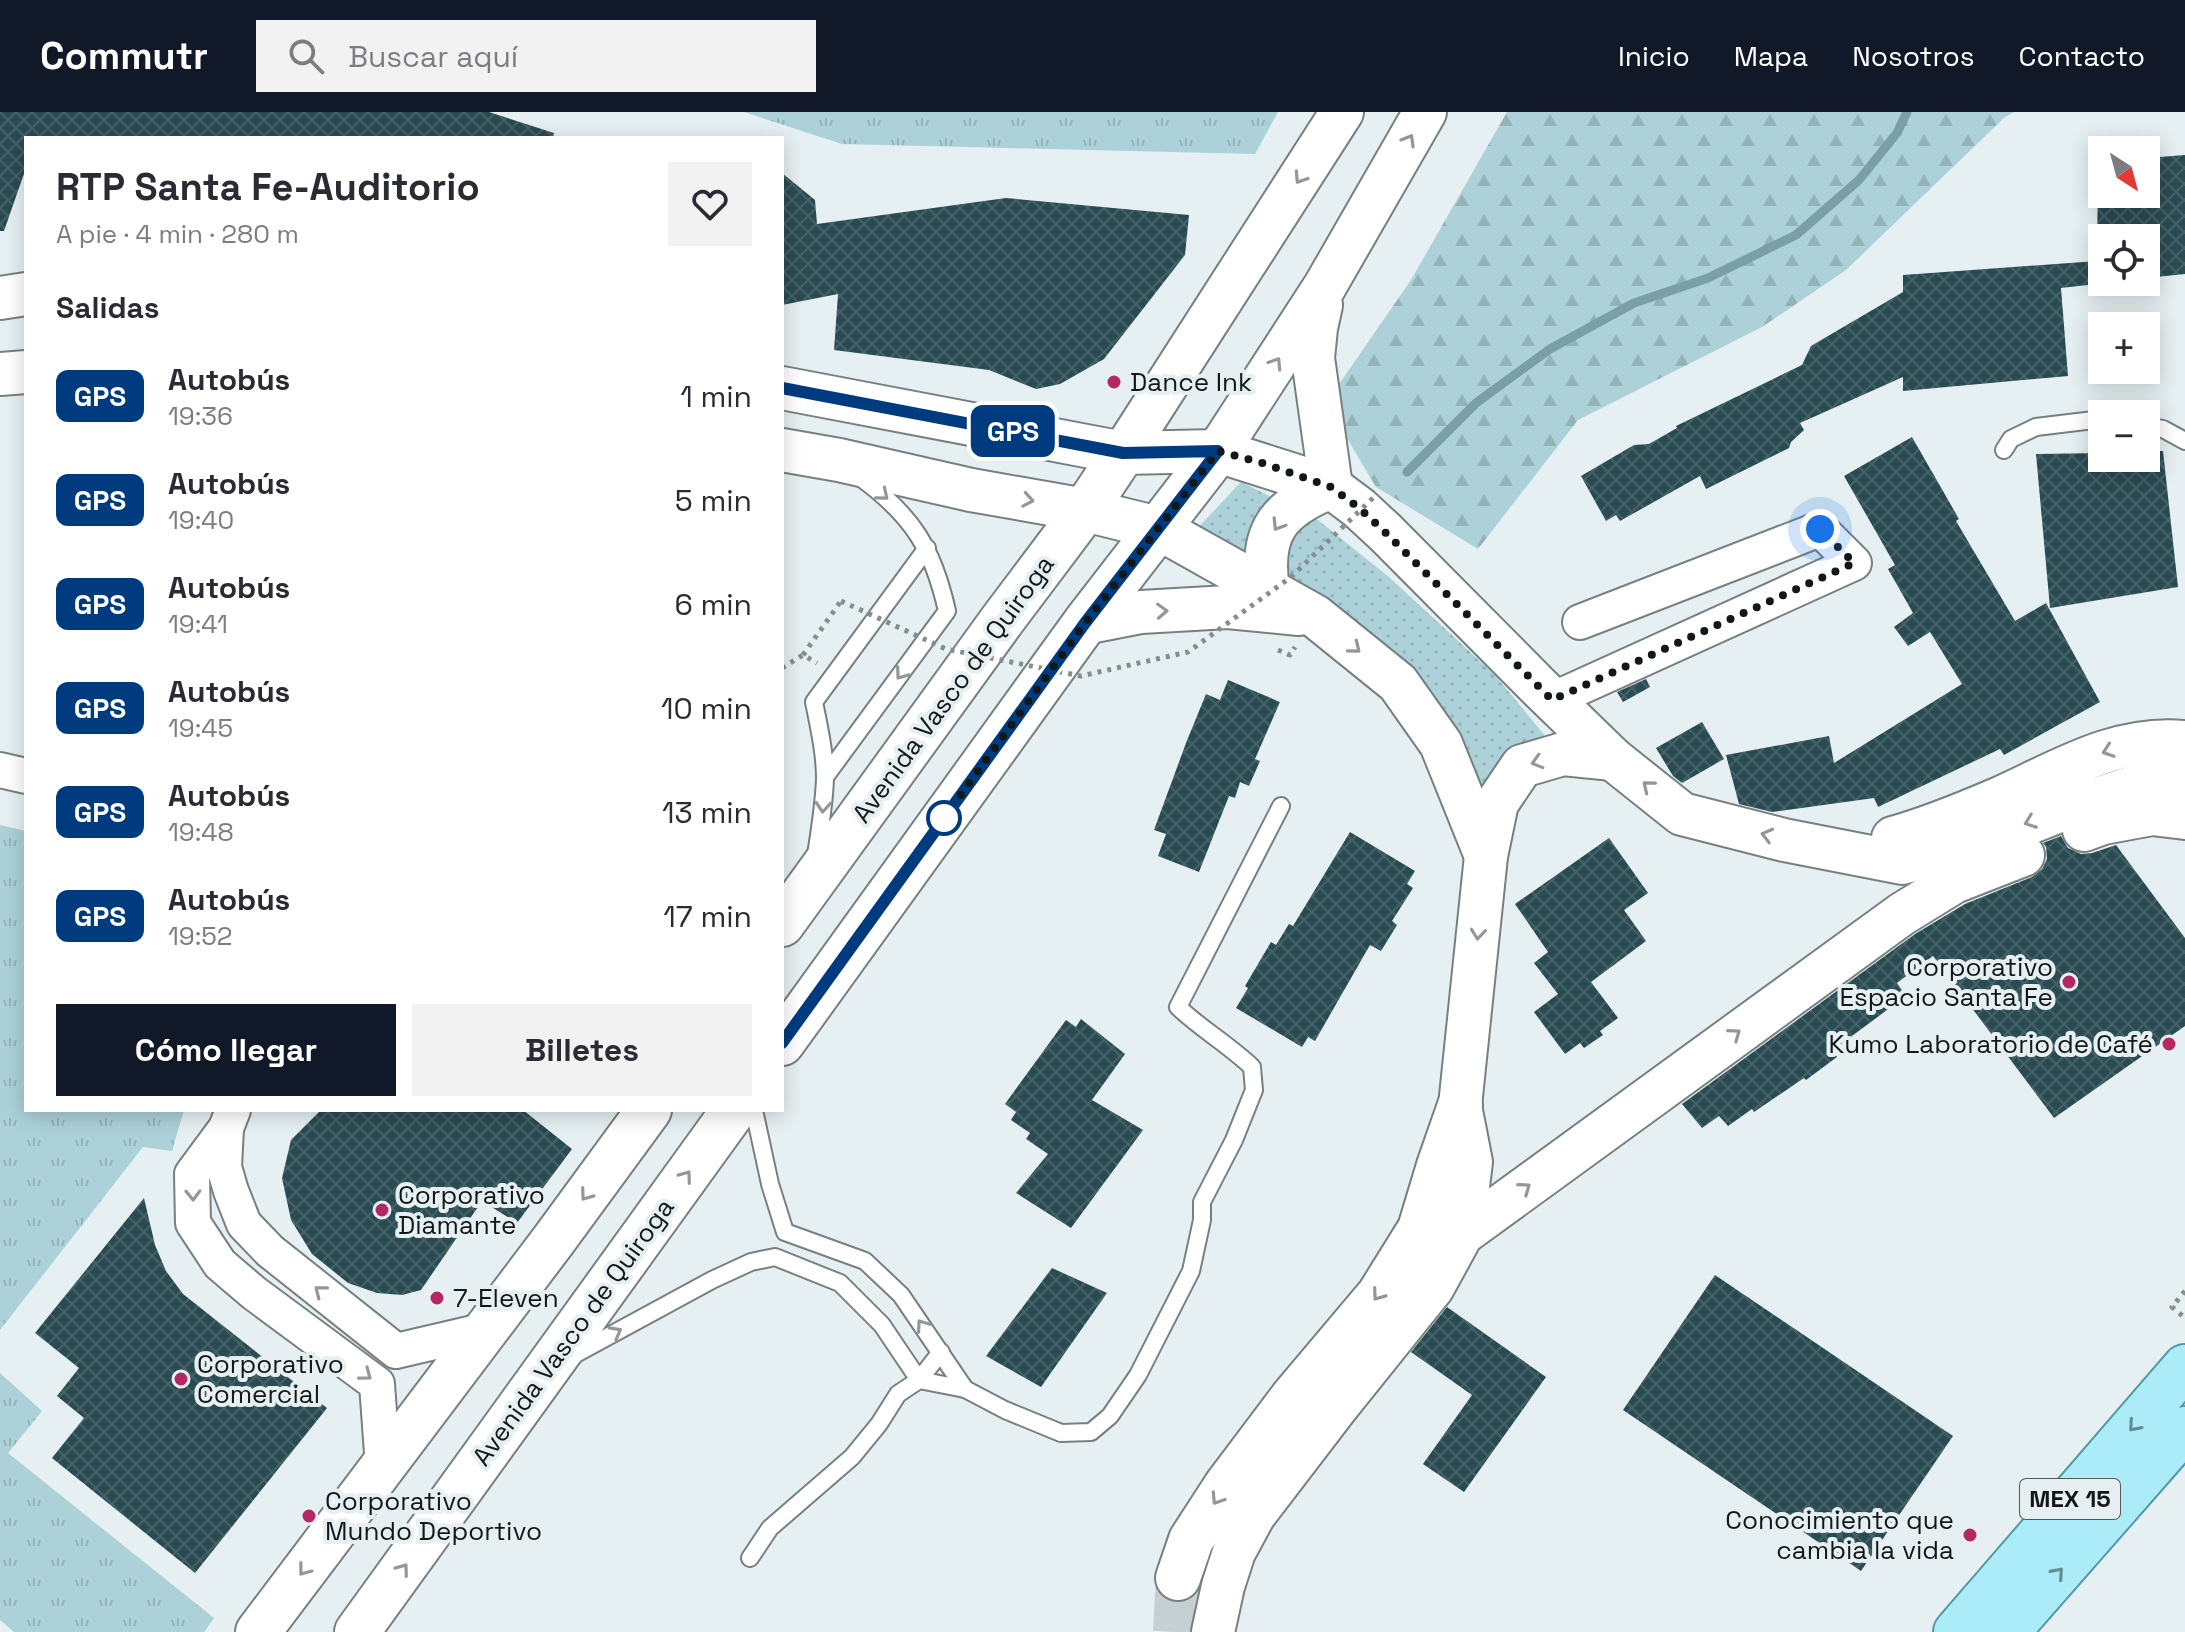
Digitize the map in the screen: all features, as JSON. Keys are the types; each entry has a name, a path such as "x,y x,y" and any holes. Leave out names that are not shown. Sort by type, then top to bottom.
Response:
{"main road":[{"path":"784,1040 1085,623 1218,451"},
{"name":"Avenida Vasco de Quiroga","path":"793,909 1085,510 1123,453"},
{"path":"1178,1578 1191,1540 1226,1486 1293,1397 1379,1295 1420,1229 1460,1106"},
{"path":"258,1632 648,1112"},
{"name":"Avenida Vasco de Quiroga","path":"357,1632 733,1112"},
{"name":"MEX 15","path":"1956,1632 2185,1367"},
{"name":"MEX 15","path":"2007,1632 2185,1429"}],"street":[{"path":"1123,453 1342,112"},
{"path":"1218,451 1325,286 1425,112"},
{"path":"1325,286 1313,358 1331,487"},
{"path":"0,298 24,294"},
{"path":"0,374 24,372"},
{"path":"784,388 1123,453 1218,451 1331,487 1385,532 1613,759 1682,814 1902,863 1974,844 2057,812 2149,782 2185,782"},
{"path":"971,490 983,425"},
{"path":"784,450 971,490 1085,510 1158,528 1315,616 1398,683 1441,744 1486,856"},
{"path":"1268,589 1264,566 1268,543 1277,521 1294,505 1331,487"},
{"path":"1552,700 1854,563 1820,529 1580,622"},
{"path":"1085,623 1141,612 1228,607 1315,616"},
{"path":"1843,852 1928,829 2060,769 2113,749 2139,742 2185,742"},
{"path":"1213,1632 1234,1552 1254,1515 1433,1287 1462,1234 1471,1162 1460,1106 1486,856 1497,803 1522,766 1563,754 1613,759"},
{"path":"0,770 24,776"},
{"path":"1462,1234 1902,914 1954,882 2103,823 2152,814 2185,818"},
{"path":"229,1119 224,1167 244,1224 270,1251 396,1351 486,1330"},
{"path":"229,1119 192,1174 193,1223 220,1264 377,1384 383,1467"}],"lane":[{"path":"2004,450 2011,439 2036,427 2088,421"},
{"path":"2160,428 2185,441"},
{"path":"825,777 947,611 940,578 927,548 891,501 839,460"},
{"path":"793,909 816,857 822,819 825,777 814,702 927,548"},
{"path":"547,1369 712,1280 751,1262 775,1257 840,1283 882,1325 919,1380 965,1389 1005,1410 1061,1433 1091,1432 1110,1416 1138,1375 1191,1271 1202,1220 1202,1202 1234,1140 1254,1090 1252,1067 1178,1007 1281,806"},
{"path":"754,1112 770,1184 785,1232 865,1261 901,1295 965,1389"},
{"path":"750,1558 770,1528 852,1457 898,1394 919,1380 941,1352"}],"path":[{"path":"784,667 803,655 841,601 946,649 1081,676 1188,652 1291,577 1375,496"},
{"path":"803,655 835,674"},
{"path":"2185,1291 2172,1307 2185,1318"}],"green space":[{"path":"744,112 1278,112 1255,154 842,144"},
{"path":"1507,112 2014,112 2005,117 1846,270 1762,327 1578,420 1478,549 1376,487 1342,430 1337,387 1411,280"},
{"path":"1241,482 1318,520 1389,577 1495,675 1550,742 1480,786 1309,594 1194,532"},
{"path":"0,825 24,831 24,1112 183,1112 172,1151 143,1147 0,1330"},
{"path":"0,1373 42,1411 8,1453 214,1618 204,1632 14,1632 0,1620"}],"building":[{"path":"0,112 489,112 554,133 553,136 24,136 24,174 4,231 0,231"},
{"path":"2185,155 2185,274 2160,277 2160,224 2097,224 2098,208 2160,208 2160,157"},
{"path":"784,175 815,200 817,224 1006,198 1189,215 1185,255 1104,359 1060,384 1036,389 989,370 834,350 838,294 784,305"},
{"path":"2088,262 2088,285 2061,288 2068,376 1903,391 1903,377 1800,423 1804,430 1789,448 1706,489 1700,476 1620,521 1616,515 1606,521 1581,476 1634,445 1649,444 1676,426 1802,365 1811,346 1903,292 1903,275"},
{"path":"1912,437 1959,519 1956,521 2015,621 2046,603 2100,702 2004,755 2000,749 1878,807 1874,798 1772,812 1739,804 1726,755 1829,736 1834,763 1962,684 1930,632 1908,646 1894,627 1913,613 1888,569 1895,565 1844,476"},
{"path":"2160,451 2163,451 2178,587 2050,608 2036,454 2088,453 2088,472 2160,472"},
{"path":"1646,679 1650,687 1623,702 1617,692"},
{"path":"1228,680 1280,702 1255,759 1260,761 1249,786 1240,782 1235,798 1229,796 1199,872 1158,856 1166,834 1154,830 1206,694 1220,700"},
{"path":"1702,722 1724,759 1682,783 1673,776 1656,748"},
{"path":"1350,832 1415,871 1407,884 1413,888 1392,921 1397,925 1381,951 1370,945 1315,1041 1308,1037 1302,1047 1236,1008 1271,942 1276,945 1289,924 1293,926"},
{"name":"Corporativo Espacio Santa Fe","path":"2061,836 2068,848 2081,854 2116,845 2185,938 2185,1026 2054,1118 1933,956 1897,983 1906,996 1833,1050 1837,1057 1754,1112 1752,1109 1728,1126 1719,1116 1702,1128 1682,1104 1915,934 1965,904 2032,877 2042,869 2047,859 2043,843"},
{"path":"1609,838 1648,893 1624,910 1646,941 1591,982 1618,1018 1600,1031 1603,1035 1584,1048 1580,1043 1565,1054 1534,1012 1558,994 1534,963 1548,952 1515,904"},
{"path":"1081,1019 1125,1054 1092,1100 1143,1130 1071,1228 1016,1193 1048,1154 1026,1139 1030,1133 1011,1120 1016,1112 1005,1104 1066,1020 1076,1027"},
{"name":"Corporativo Diamante","path":"319,1112 526,1112 572,1149 517,1223 482,1201 421,1290 402,1295 377,1293 348,1283 312,1254 291,1220 282,1178 291,1140"},
{"name":"Corporativo Comercial","path":"144,1198 155,1245 166,1271 183,1294 327,1408 195,1573 52,1458 84,1418 57,1396 79,1368 35,1333"},
{"path":"1052,1268 1107,1293 1041,1387 986,1356"},
{"path":"1715,1275 1953,1436 1861,1571 1623,1410"},
{"path":"1447,1307 1546,1377 1464,1492 1423,1464 1472,1395 1411,1352"}],"waterway":[{"path":"1407,472 1476,403 1550,349 1634,303 1708,278 1796,235 1859,180 1897,133 1907,112"}],"tunnel":[{"path":"1175,1632 1178,1578"}],"bus line":[{"name":"GPS","path":"784,388 1123,453 1218,451 1085,623 784,1040"}],"place":[{"name":"Dance Ink","path":"1114,382"},
{"name":"Corporativo Espacio Santa Fe","path":"2069,982"},
{"name":"Kumo Laboratorio de Café","path":"2169,1044"},
{"name":"Corporativo Diamante","path":"382,1210"},
{"name":"7-Eleven","path":"437,1298"},
{"name":"Corporativo Comercial","path":"181,1379"},
{"name":"Corporativo Mundo Deportivo","path":"309,1516"},
{"name":"Conocimiento que cambia la vida","path":"1970,1535"}],"route":[{"path":"944,818 1085,623 1218,451 1331,487 1385,532 1552,700 1854,563 1820,529"}]}
